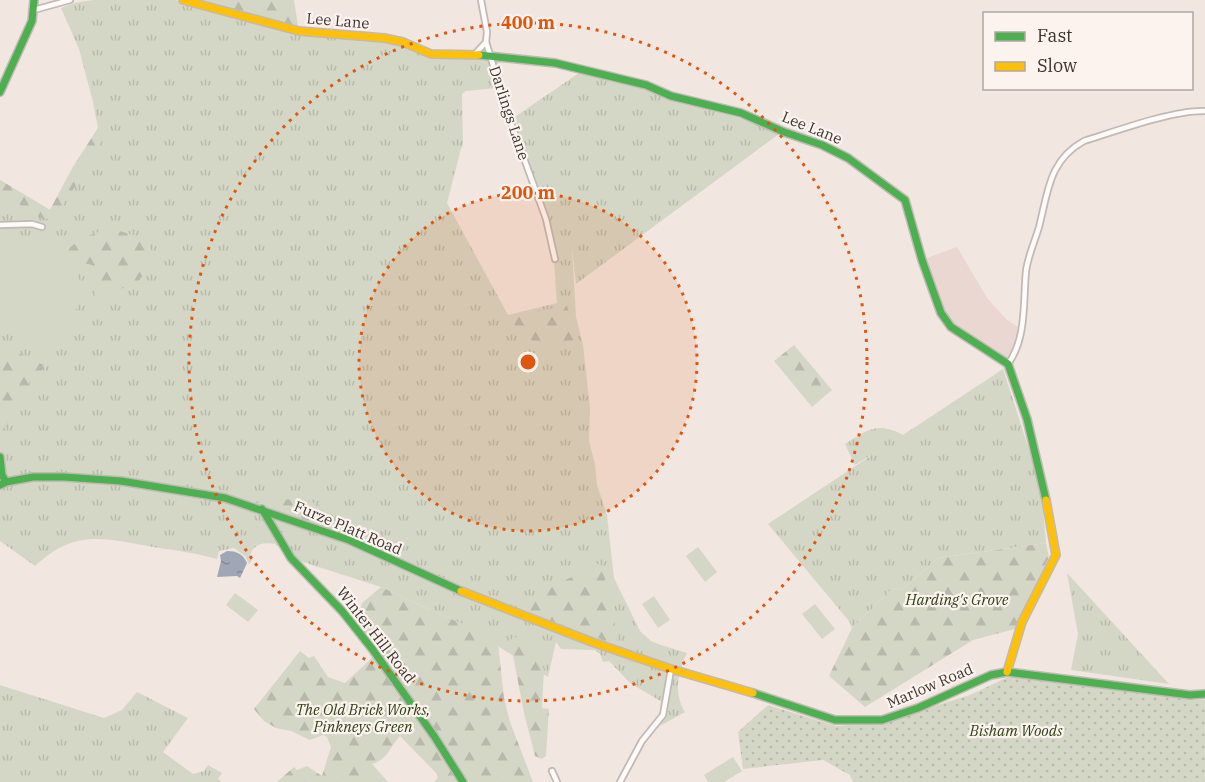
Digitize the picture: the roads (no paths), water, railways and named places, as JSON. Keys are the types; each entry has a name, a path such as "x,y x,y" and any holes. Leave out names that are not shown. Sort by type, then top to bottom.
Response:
{"street":[{"path":"0,92 32,21 34,0"},
{"path":"34,10 70,0"},
{"name":"Lee Lane","path":"183,0 299,31 384,38 403,42 431,54 475,54 555,63 646,85 671,96 741,113 784,132 822,145 848,158 905,200 931,289 941,312 951,327 1008,364"},
{"name":"Darlings Lane","path":"481,0 487,32 486,42 509,117 546,219 555,260"},
{"path":"475,54 486,42"},
{"path":"1007,672 1022,622 1056,555 1040,470 1027,419 1008,364 1016,348 1022,325 1027,267 1048,188 1060,160 1074,146 1084,141 1170,116 1191,111 1205,111"},
{"path":"0,225 32,224 42,227"},
{"path":"0,457 3,484"},
{"name":"Furze Platt Road","path":"3,484 33,477 121,481 225,498 349,540 456,588 560,630 671,669"},
{"name":"Winter Hill Road","path":"262,509 291,558 342,611 434,736 463,782"},
{"path":"620,782 634,753 663,716 671,669"},
{"name":"Marlow Road","path":"671,669 714,680 835,720 882,720 918,708 991,675 1007,672 1205,694"},
{"path":"552,771 556,782"}],"water":[{"path":"227,551 244,557 247,563 240,578 237,576 217,577 221,561 220,555"}],"park label":[{"name":"Harding's Grove","path":"957,600"},
{"name":"The Old Brick Works, Pinkneys Green","path":"363,718"},
{"name":"Bisham Woods","path":"1016,731"}]}
